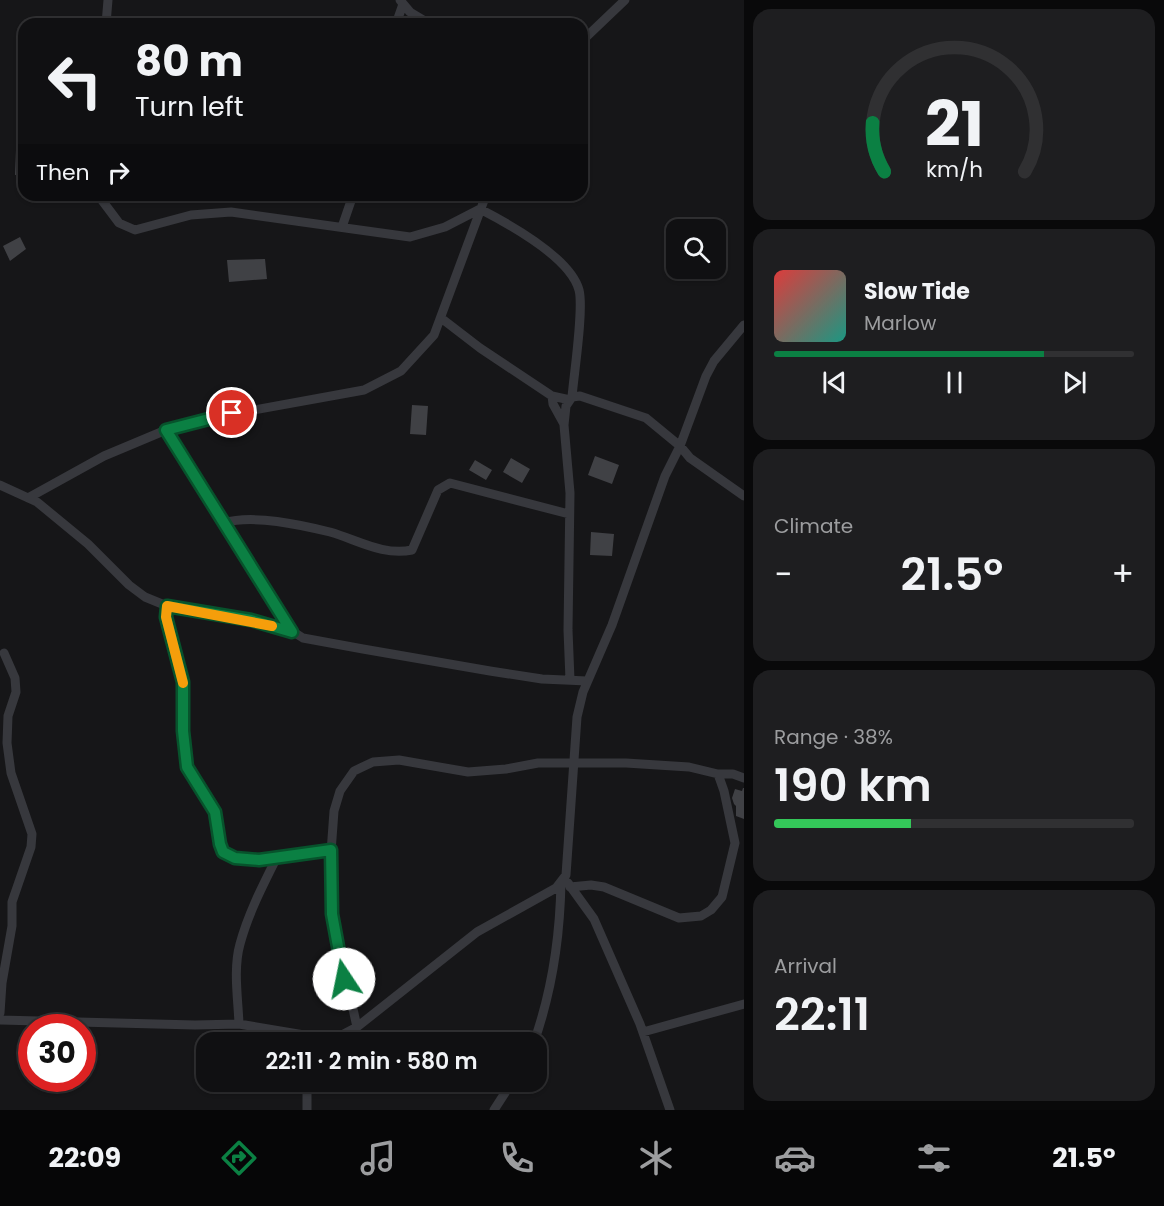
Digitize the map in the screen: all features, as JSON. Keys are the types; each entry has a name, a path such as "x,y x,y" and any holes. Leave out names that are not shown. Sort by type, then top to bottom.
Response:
{"street":[{"path":"106,18 108,0"},
{"path":"588,35 625,0"},
{"path":"397,18 401,2"},
{"path":"401,2 410,12 420,18"},
{"path":"102,201 119,223 135,230 191,214 231,212 410,237 446,227 480,209"},
{"path":"342,227 351,201"},
{"path":"28,498 104,456 166,430 210,418 364,390 401,371 434,335 483,201"},
{"path":"480,209 516,228 558,259 571,274 579,291 580,307 571,398 566,406 564,425 569,514 570,680"},
{"path":"441,318 480,348 552,396 571,398 580,396 645,418 680,446 690,458 744,496"},
{"path":"537,1032 549,998 560,911 577,717 587,681 612,625 665,477 680,446 706,376 714,361 744,325"},
{"path":"552,396 564,425"},
{"path":"166,430 292,632"},
{"path":"224,523 237,519 266,520 331,532 385,550 403,552 412,550 438,490 450,483 569,514"},
{"path":"0,485 28,498 54,515 88,544 129,585 145,597 167,606 251,620 292,632 303,638 374,651 490,671 587,681"},
{"path":"167,606 166,617 183,682 183,731 187,767 215,812 223,852 235,858 259,860 331,850"},
{"path":"0,1013 2,983 12,926 12,902 31,847 32,834 11,773 7,743 8,716 16,692 15,678 4,653"},
{"path":"357,1027 332,914 331,850 334,811 340,791 354,771 373,762 399,760 468,772 506,769 538,763 626,762 689,768 718,774 733,774 744,778"},
{"path":"570,887 591,885 604,887 680,918 701,916 711,910 722,897 735,843 718,774"},
{"path":"239,1024 237,976 240,945 255,903 277,857"},
{"path":"563,878 594,919 643,1032 670,1110"},
{"path":"348,1032 357,1027 477,932 556,888 563,878"},
{"path":"643,1032 744,1004"},
{"path":"0,1020 175,1025 239,1024 270,1027 286,1032"},
{"path":"307,1110 308,1092"},
{"path":"494,1110 506,1092"}],"building":[{"path":"16,150 18,150 18,175 15,175"},
{"path":"20,237 26,249 10,261 3,246"},
{"path":"265,259 267,279 229,282 227,260"},
{"path":"412,405 428,406 426,435 410,434"},
{"path":"595,456 619,465 612,484 588,475"},
{"path":"511,458 530,469 522,483 503,472"},
{"path":"475,460 492,470 486,480 469,470"},
{"path":"591,532 614,534 612,556 590,555"},
{"path":"743,788 744,819 736,816 736,806 732,798 735,789 742,791"}],"slow traffic":[{"path":"183,683 166,617 167,606 251,620 272,626"}],"route":[{"path":"232,413 166,430 292,632 251,620 167,606 166,617 183,682 183,731 187,767 215,812 223,852 235,858 259,860 331,850 332,914 344,979"}]}
